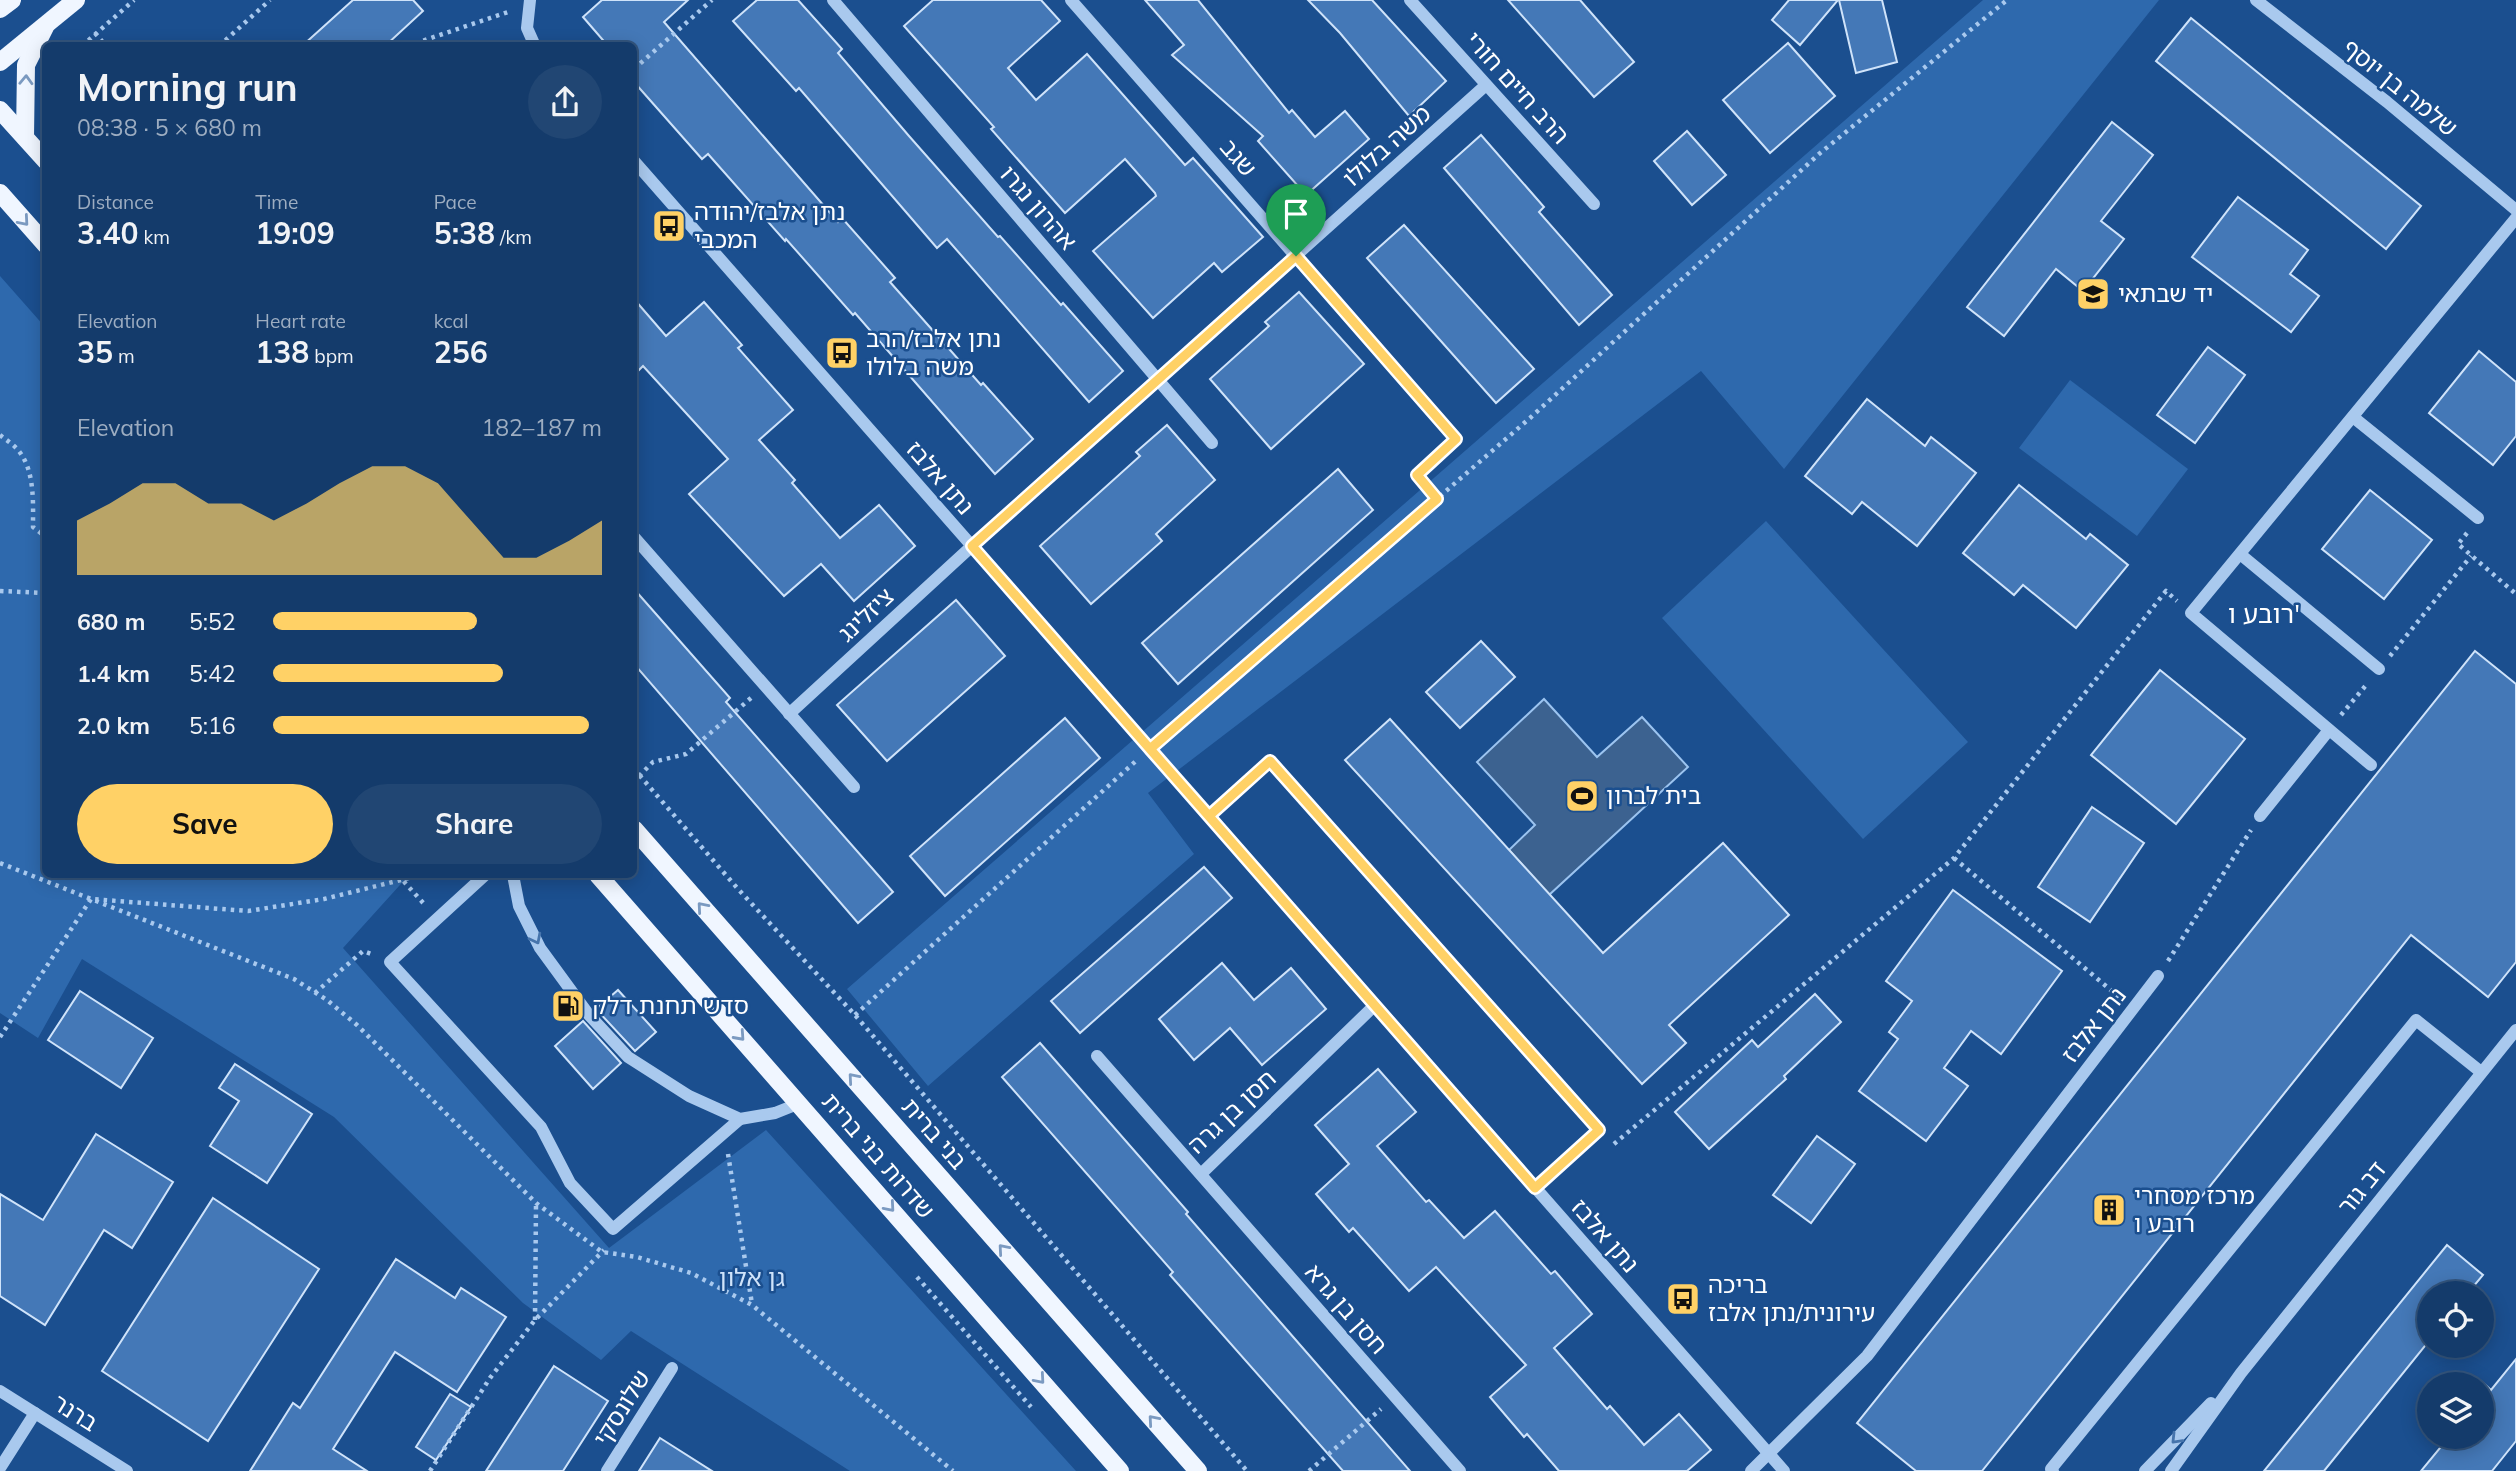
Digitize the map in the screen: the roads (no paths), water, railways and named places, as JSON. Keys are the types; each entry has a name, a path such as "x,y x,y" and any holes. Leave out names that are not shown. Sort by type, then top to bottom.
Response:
{"main road":[{"path":"0,9 12,0"},
{"path":"0,62 76,0"},
{"path":"25,137 26,65 45,27"},
{"path":"0,110 42,156"},
{"path":"1,195 42,241"},
{"name":"בני ברית","path":"637,832 1198,1471"},
{"name":"שדרות בני ברית","path":"601,878 1120,1471"}],"street":[{"name":"אהרון נגרו","path":"833,0 1212,443"},
{"name":"שגב","path":"1071,0 1456,439"},
{"name":"הרב חיים חורי","path":"1410,0 1594,204"},
{"name":"שלמה בן יוסף","path":"2256,0 2387,102 2516,211"},
{"path":"529,3 527,29 533,42"},
{"name":"משה בלולו","path":"972,546 1486,85"},
{"name":"נתן אלבז","path":"637,164 1784,1471"},
{"path":"2371,765 2191,613 2516,218"},
{"path":"2353,417 2478,518"},
{"path":"637,540 854,787"},
{"name":"ציזלינג","path":"789,714 972,546"},
{"path":"2240,554 2379,669"},
{"path":"2260,816 2329,730"},
{"path":"1209,816 1270,761 1599,1130 1535,1188"},
{"path":"482,878 390,962 541,1127 570,1183 613,1229 740,1119 775,1113 800,1103"},
{"path":"514,878 520,906 540,948 589,1015 628,1057 689,1096 740,1119"},
{"name":"נתן אלבז","path":"1751,1471 1867,1356 2158,976"},
{"name":"חסן בן גרה","path":"1097,1056 1201,1174 1375,1005"},
{"path":"2053,1471 2051,1469 2416,1020 2481,1072"},
{"name":"דב גור","path":"2171,1471 2241,1373 2516,1030"},
{"name":"חסן בן גרא","path":"1201,1174 1460,1471"},
{"name":"שלונסקי","path":"607,1471 672,1368"},
{"name":"דב גור","path":"2146,1471 2241,1373"},
{"name":"ברנר","path":"0,1391 127,1471"},
{"path":"0,1468 34,1413"}],"place":[{"name":"נתן אלבז/יהודה המכבי","path":"669,226"},
{"name":"יד שבתאי","path":"2093,294"},
{"name":"נתן אלבז/הרב משה בלולו","path":"842,353"},
{"name":"בית לברון","path":"1582,796"},
{"name":"סדש תחנת דלק","path":"568,1006"},
{"name":"מרכז מסחרי רובע ו","path":"2109,1210"},
{"name":"בריכה עירונית/נתן אלבז","path":"1683,1299"}],"district":[{"name":"רובע ו'","path":"2264,614"}],"park label":[{"name":"גן אלון","path":"752,1278"}]}
